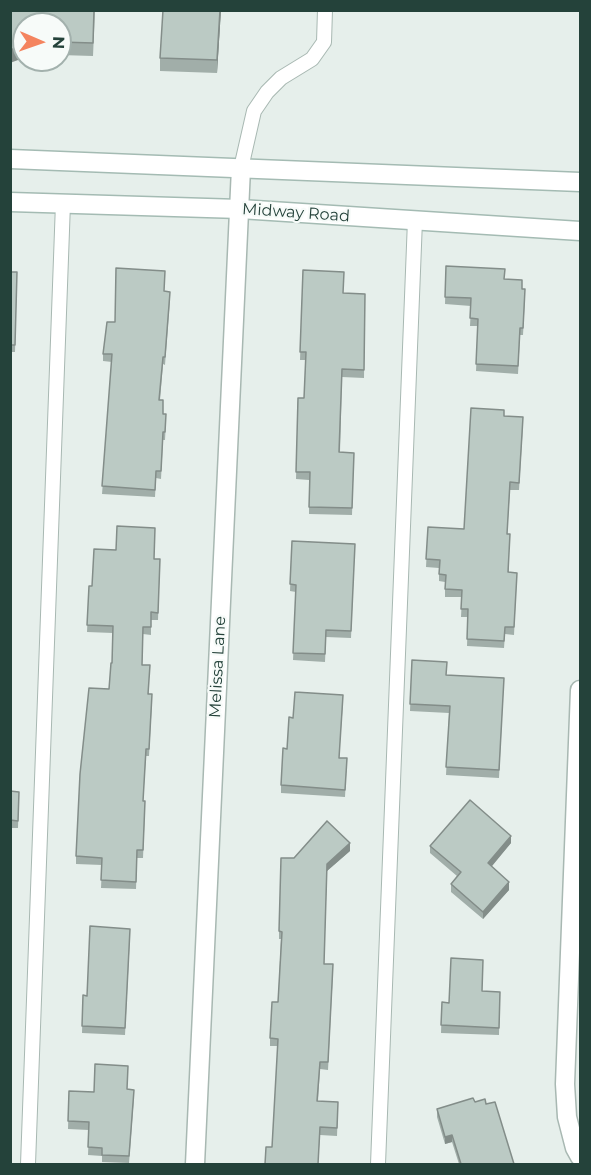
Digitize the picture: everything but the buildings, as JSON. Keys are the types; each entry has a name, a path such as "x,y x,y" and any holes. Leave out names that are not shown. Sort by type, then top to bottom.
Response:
{"street":[{"path":"10,159 580,182"},
{"name":"Melissa Lane","path":"195,1164 241,168"},
{"name":"Midway Road","path":"10,202 240,209 580,231"},
{"path":"580,690 565,1084 567,1117 575,1148 580,1157"}],"lane":[{"path":"241,168 254,111 280,78 312,59 324,42 325,10"},
{"path":"28,1164 63,203"},
{"path":"378,1164 415,220"}]}
